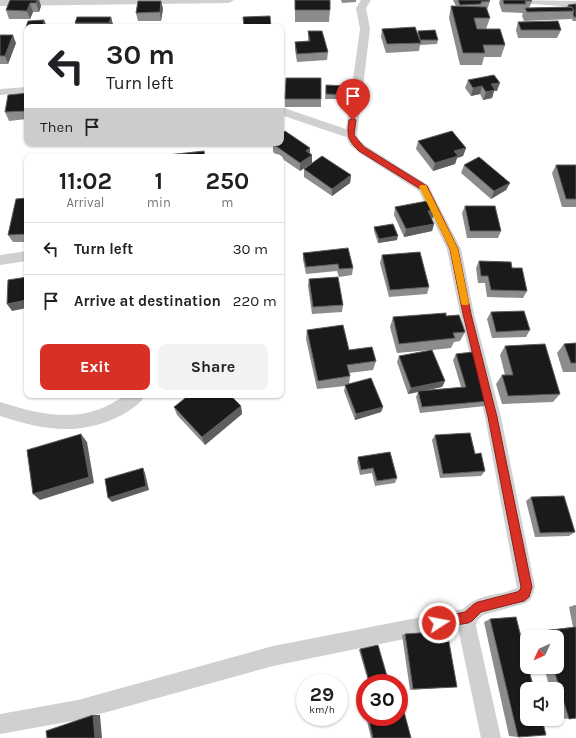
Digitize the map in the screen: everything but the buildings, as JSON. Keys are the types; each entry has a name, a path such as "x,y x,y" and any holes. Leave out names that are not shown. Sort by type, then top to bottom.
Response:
{"street":[{"path":"0,3 229,0"},
{"path":"0,724 114,701 302,649 468,617 478,608 520,597 525,593 526,587 493,417 467,314 454,249 424,188 362,149 354,142 351,135 366,23 361,8 366,0"},
{"path":"518,0 576,4"},
{"path":"0,92 24,90"},
{"path":"284,113 351,135"},
{"path":"0,260 24,256"},
{"path":"0,409 36,420 64,423 88,422 102,418 121,409 134,398"},
{"path":"468,617 467,626 491,738"}],"slow traffic":[{"path":"423,187 454,249 465,303"}],"route":[{"path":"353,120 351,135 354,142 362,149 424,188 454,249 467,314 493,417 526,587 525,593 520,597 478,608 468,617 439,623"}]}
